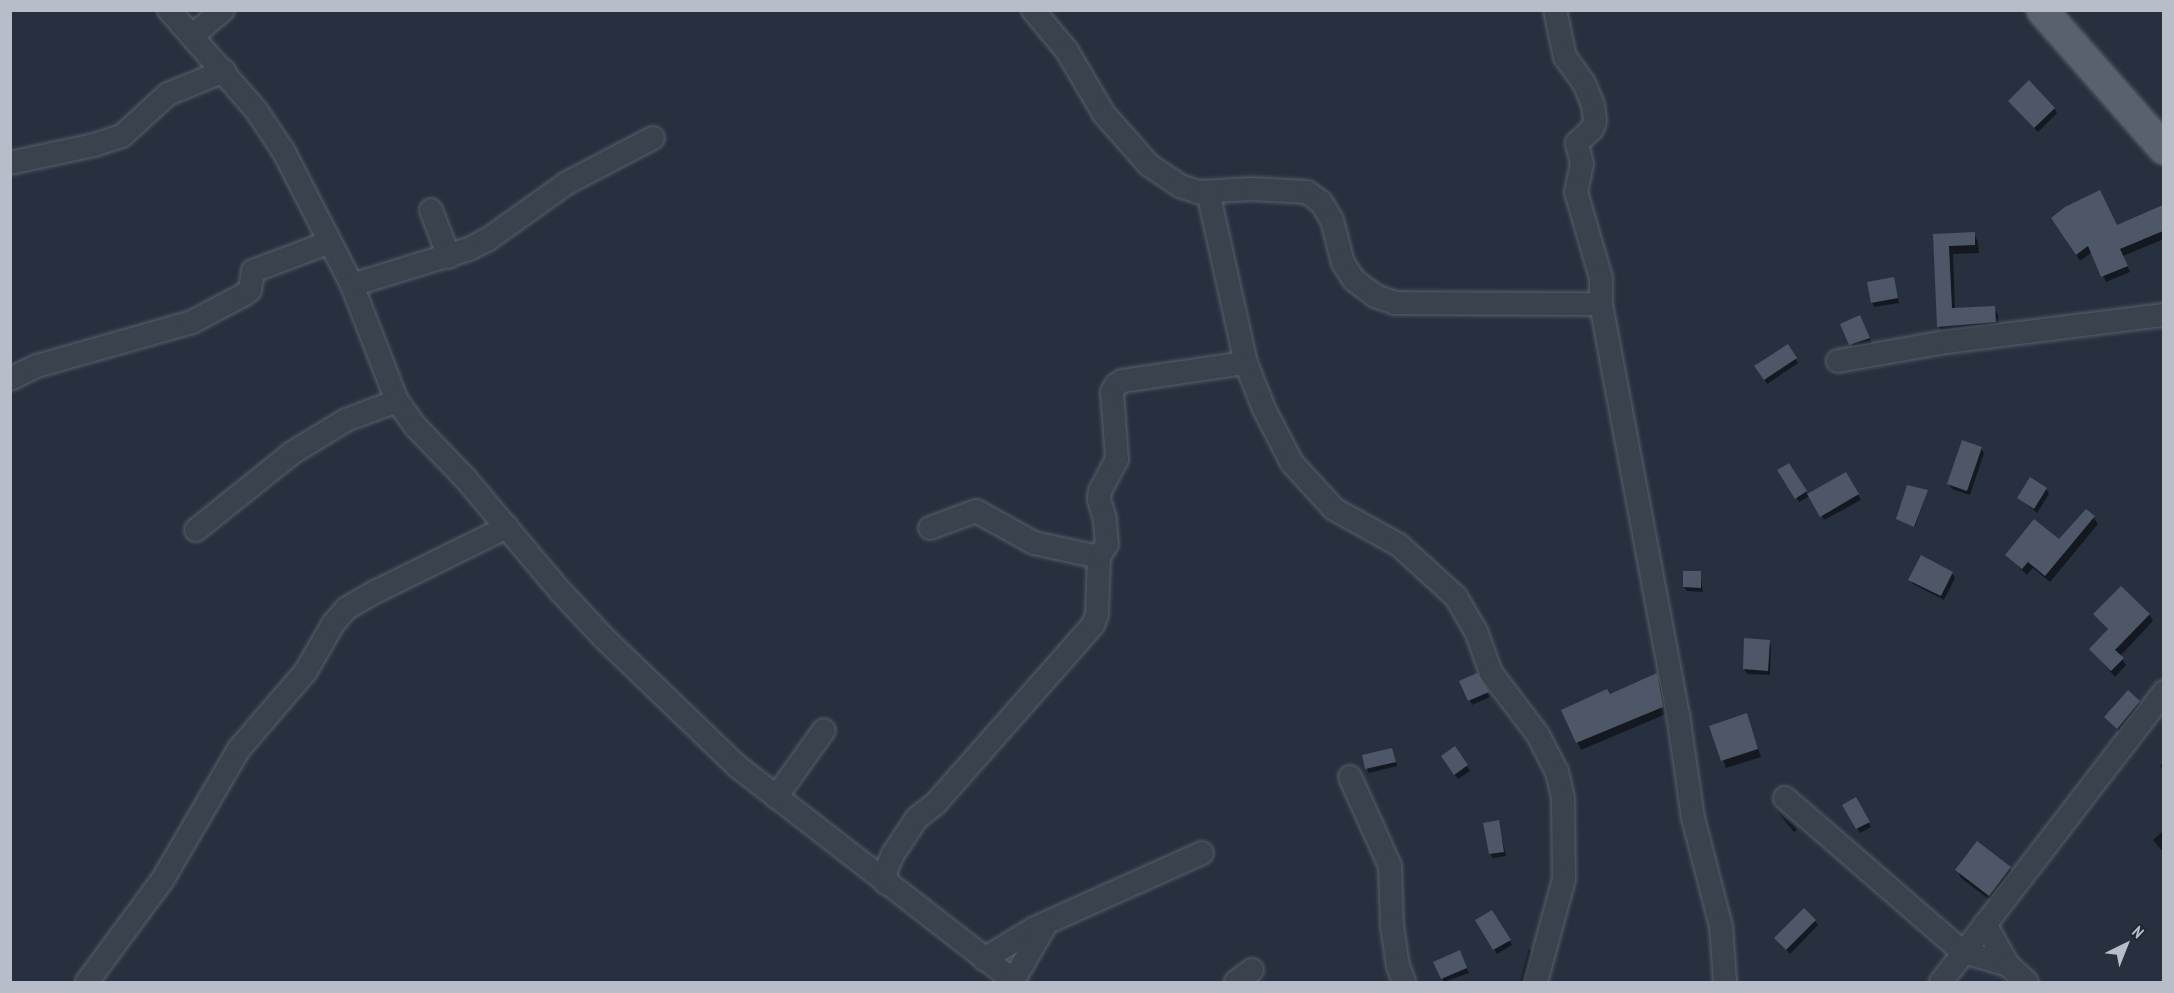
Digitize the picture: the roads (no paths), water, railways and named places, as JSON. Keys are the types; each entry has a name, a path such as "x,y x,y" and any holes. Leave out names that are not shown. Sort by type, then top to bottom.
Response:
{"main road":[{"path":"2042,10 2163,149"}],"street":[{"path":"169,10 256,110 284,152 352,285 397,401 416,427 465,478 604,638 737,766 1014,982 1046,924"},
{"path":"192,36 223,10"},
{"path":"1033,10 1067,51 1104,114 1149,165 1180,186 1199,192 1252,189 1307,192 1321,202 1332,220 1343,263 1354,280 1375,296 1395,303 1601,304"},
{"path":"1555,10 1565,57 1584,83 1593,105 1595,122 1592,129 1577,143 1582,164 1576,192 1598,263 1601,304 1678,714 1693,818 1721,926 1725,982"},
{"path":"10,163 94,145 122,136 168,94 224,71"},
{"path":"352,285 449,257 488,240 567,183 653,138"},
{"path":"1208,192 1246,363 1264,409 1292,463 1334,509 1399,545 1456,597 1476,631 1491,674 1549,753 1563,799 1564,879 1536,982"},
{"path":"431,210 449,257"},
{"path":"10,379 37,366 192,322 250,290 253,271 330,242"},
{"path":"1838,360 1946,342 2163,315"},
{"path":"886,883 886,870 893,854 917,818 936,802 1087,634 1097,614 1099,557 1107,544 1105,519 1099,499 1100,491 1118,459 1112,392 1116,385 1122,381 1246,363"},
{"path":"196,530 292,453 346,420 397,401"},
{"path":"930,528 976,511 1034,543 1099,557"},
{"path":"87,982 163,879 239,749 306,671 333,624 348,608 377,591 507,526"},
{"path":"1941,982 2163,692"},
{"path":"776,797 824,730"},
{"path":"1350,777 1390,866 1392,926 1398,966 1404,982"},
{"path":"1785,798 1963,952 2008,965"},
{"path":"984,959 1022,935 1202,853"},
{"path":"1984,924 2008,965 2027,982"}]}
